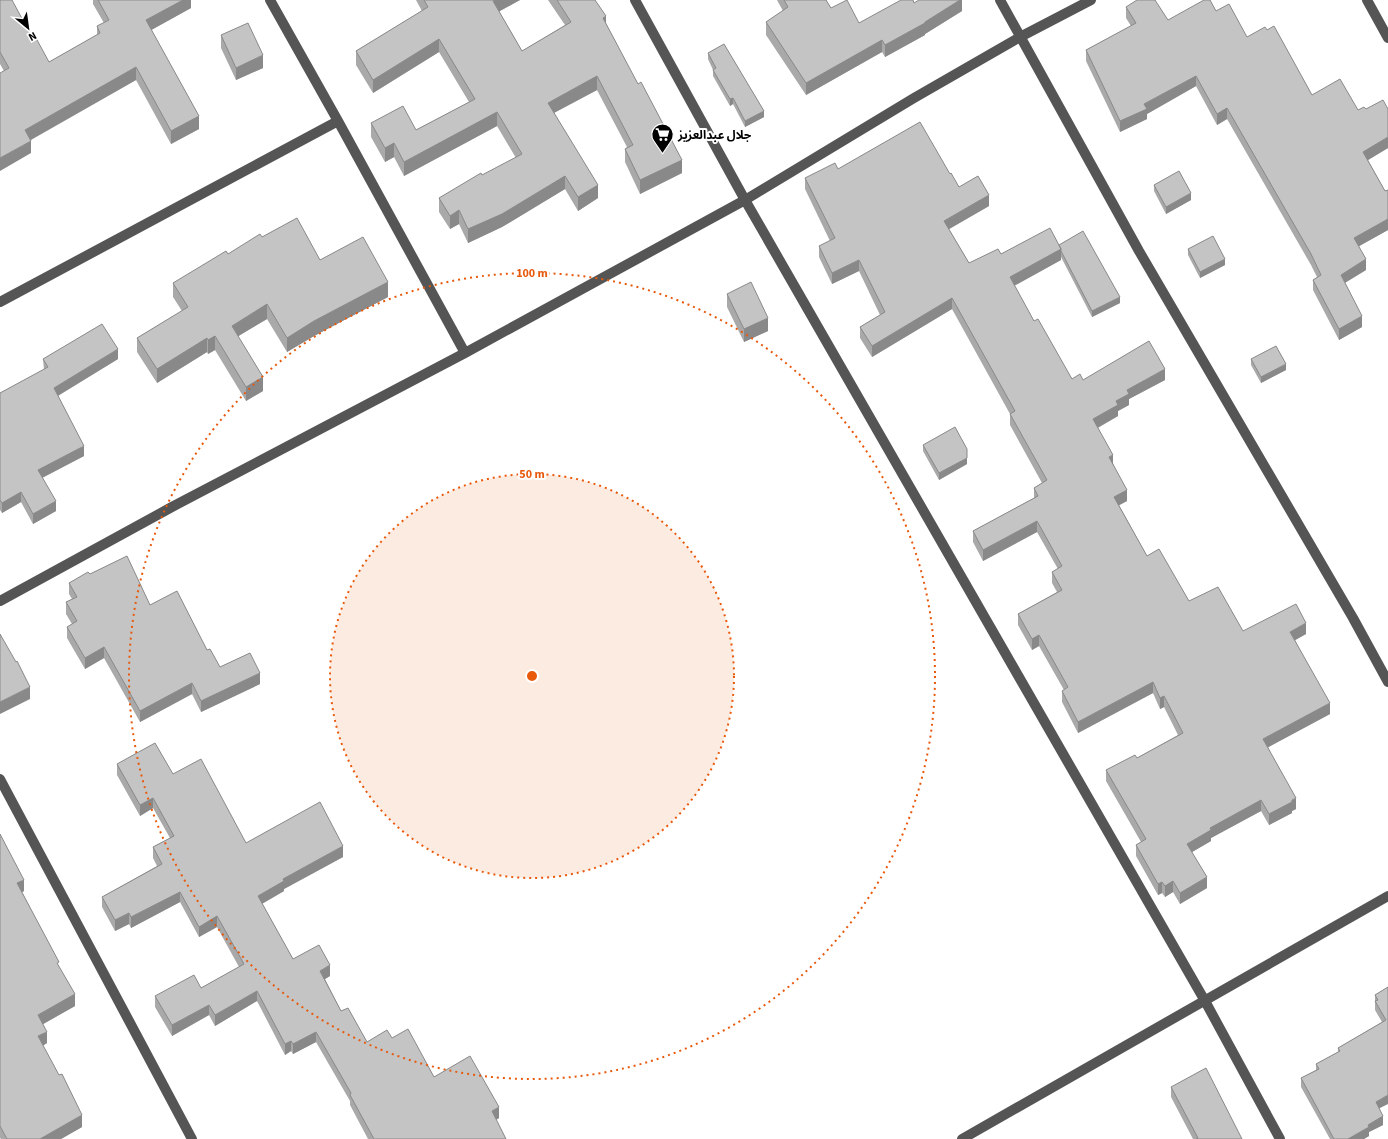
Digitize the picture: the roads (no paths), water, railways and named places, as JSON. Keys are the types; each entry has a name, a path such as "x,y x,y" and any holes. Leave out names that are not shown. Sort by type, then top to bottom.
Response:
{"street":[{"path":"270,0 465,353"},
{"path":"635,0 745,200 1205,1001 1280,1139"},
{"path":"1000,0 1139,251 1350,611 1388,682"},
{"path":"0,601 177,505 465,353 745,200 914,98 1020,37 1091,0"},
{"path":"1367,0 1388,38"},
{"path":"0,302 338,121"},
{"path":"0,779 192,1139"},
{"path":"962,1139 1388,896"}],"place":[{"name":"جلال عبدالعزيز","path":"663,154"}]}
